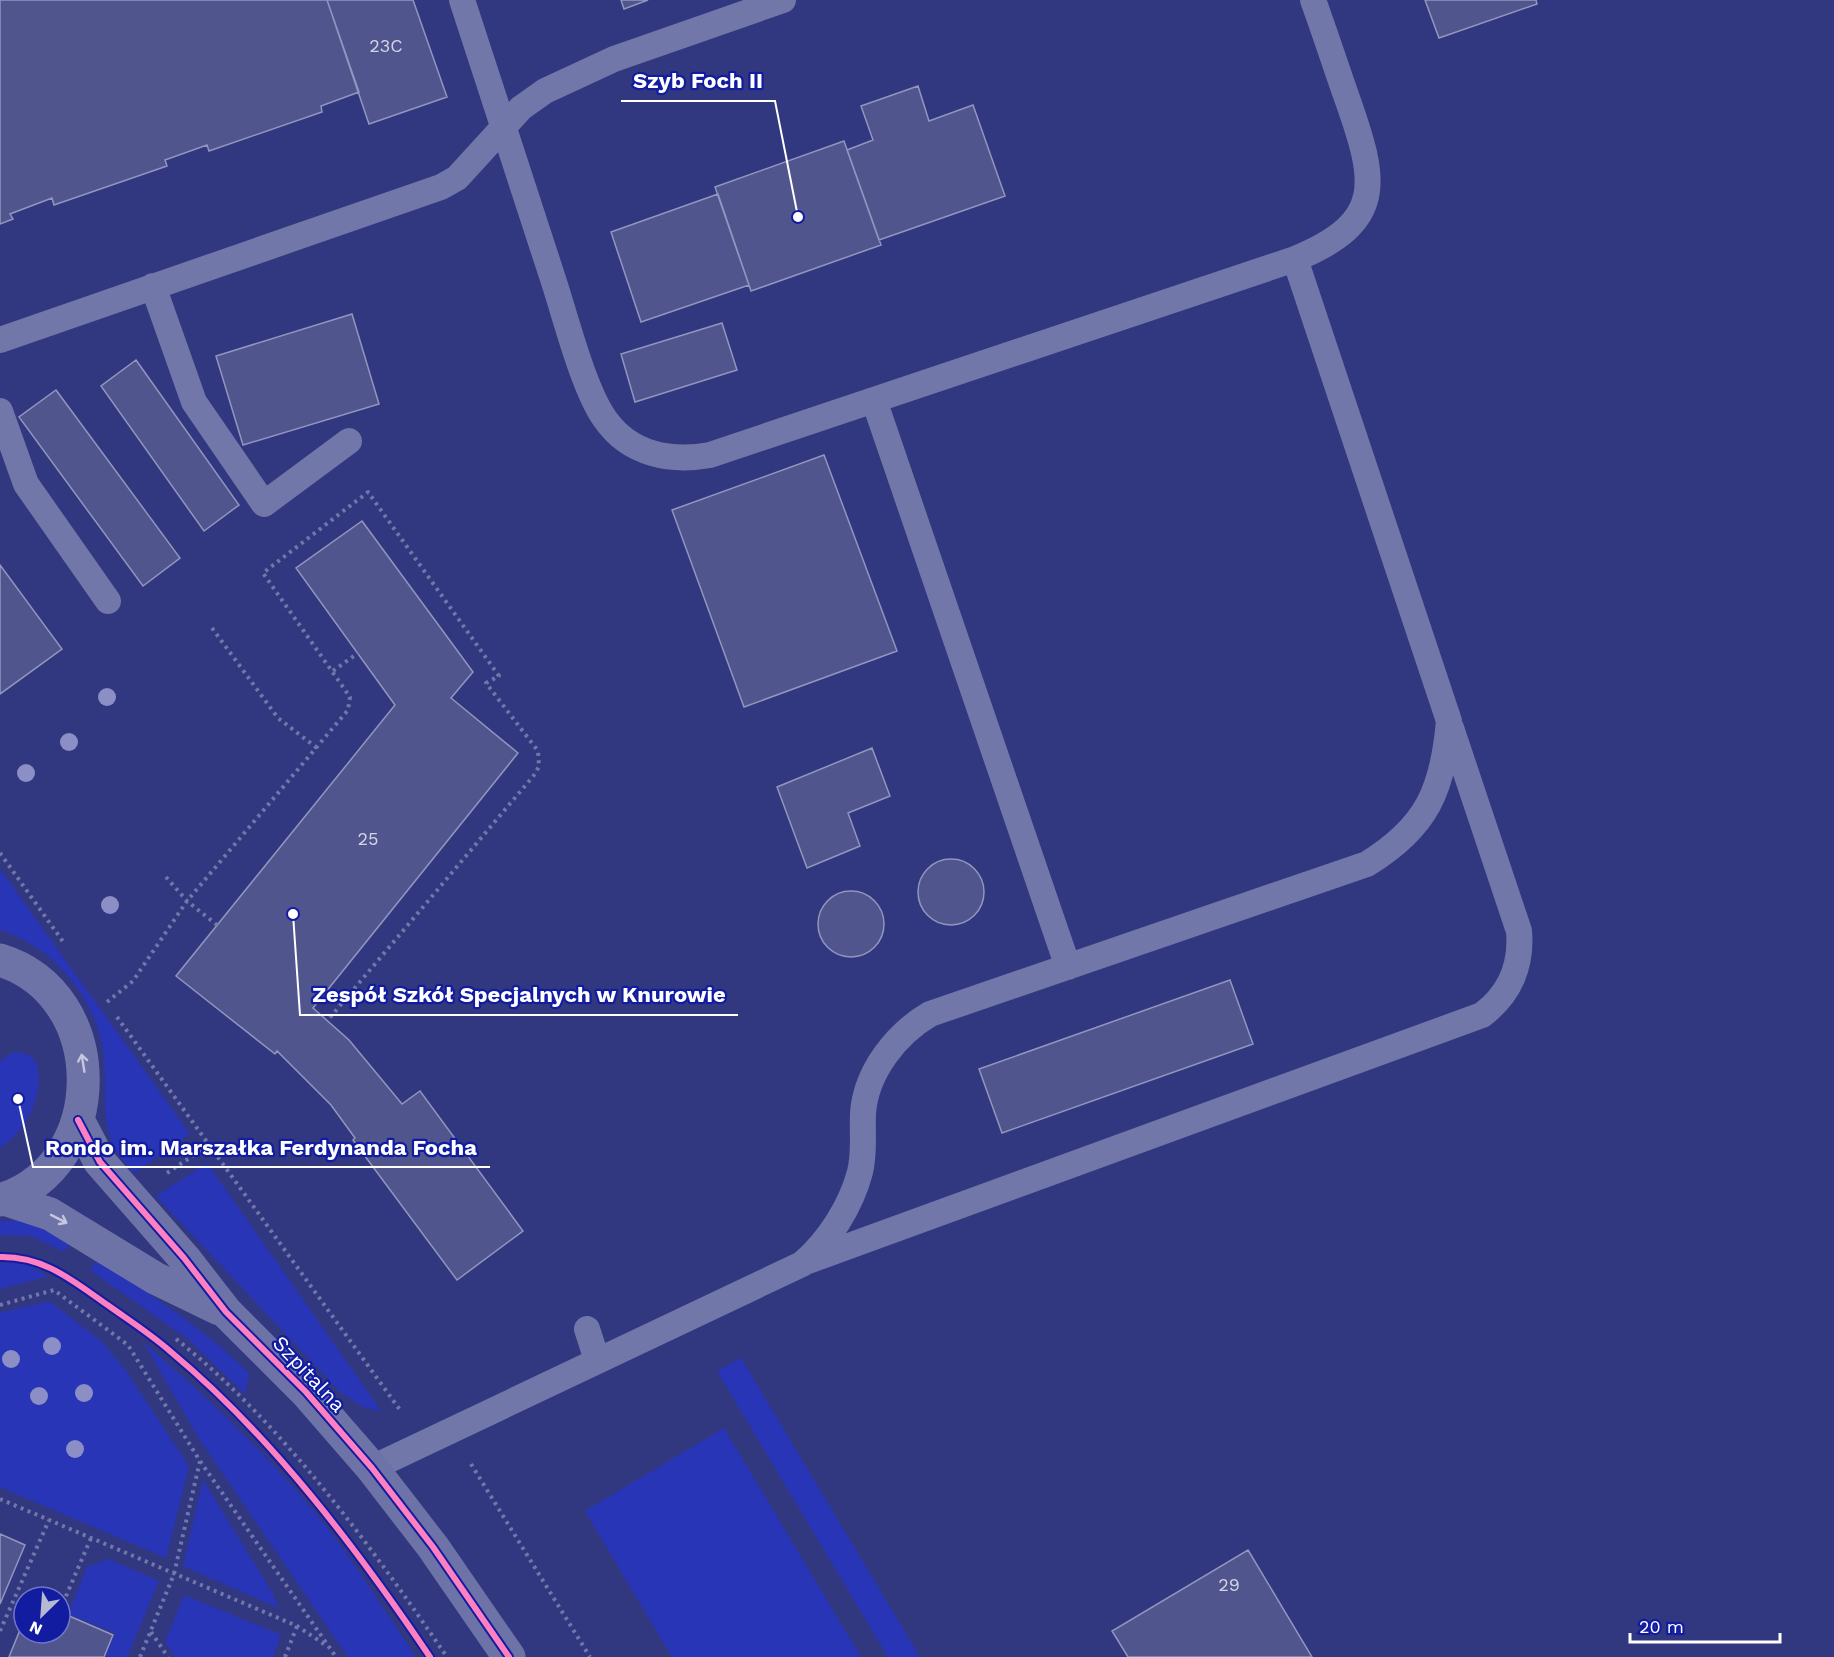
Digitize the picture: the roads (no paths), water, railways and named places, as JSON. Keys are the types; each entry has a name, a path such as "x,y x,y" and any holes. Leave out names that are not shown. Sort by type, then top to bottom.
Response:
{"street":[{"path":"0,960 20,969 52,994 71,1022 79,1042 85,1076 78,1120 69,1141 53,1164 22,1191 2,1200"},
{"name":"Szpitalna","path":"78,1120 111,1175 184,1258 226,1312 306,1392 372,1468 433,1547 509,1657"},
{"name":"Szpitalna","path":"2,1200 50,1214 155,1278 226,1312"}],"lane":[{"path":"462,0 591,391 605,420 623,438 643,451 665,458 687,459 710,455 1295,259 1333,242 1348,229 1366,198 1370,179 1362,140 1313,0"},
{"path":"0,340 441,187 457,178 521,108 567,79 614,59 783,0"},
{"path":"372,1468 802,1264 1482,1015 1507,990 1517,965 1519,931 1295,259"},
{"path":"153,286 194,402 264,504 350,441"},
{"path":"874,400 1068,967"},
{"path":"0,411 26,484 108,601"},
{"path":"802,1264 834,1228 855,1187 862,1160 863,1111 868,1092 883,1059 899,1037 930,1014 1349,872 1382,855 1421,819 1429,806 1441,774 1449,721"},
{"path":"587,1329 597,1360"}],"place":[{"name":"Szyb Foch II","path":"798,217"},
{"name":"Zespół Szkół Specjalnych w Knurowie","path":"293,914"},
{"name":"Rondo im. Marszałka Ferdynanda Focha","path":"18,1099"}]}
